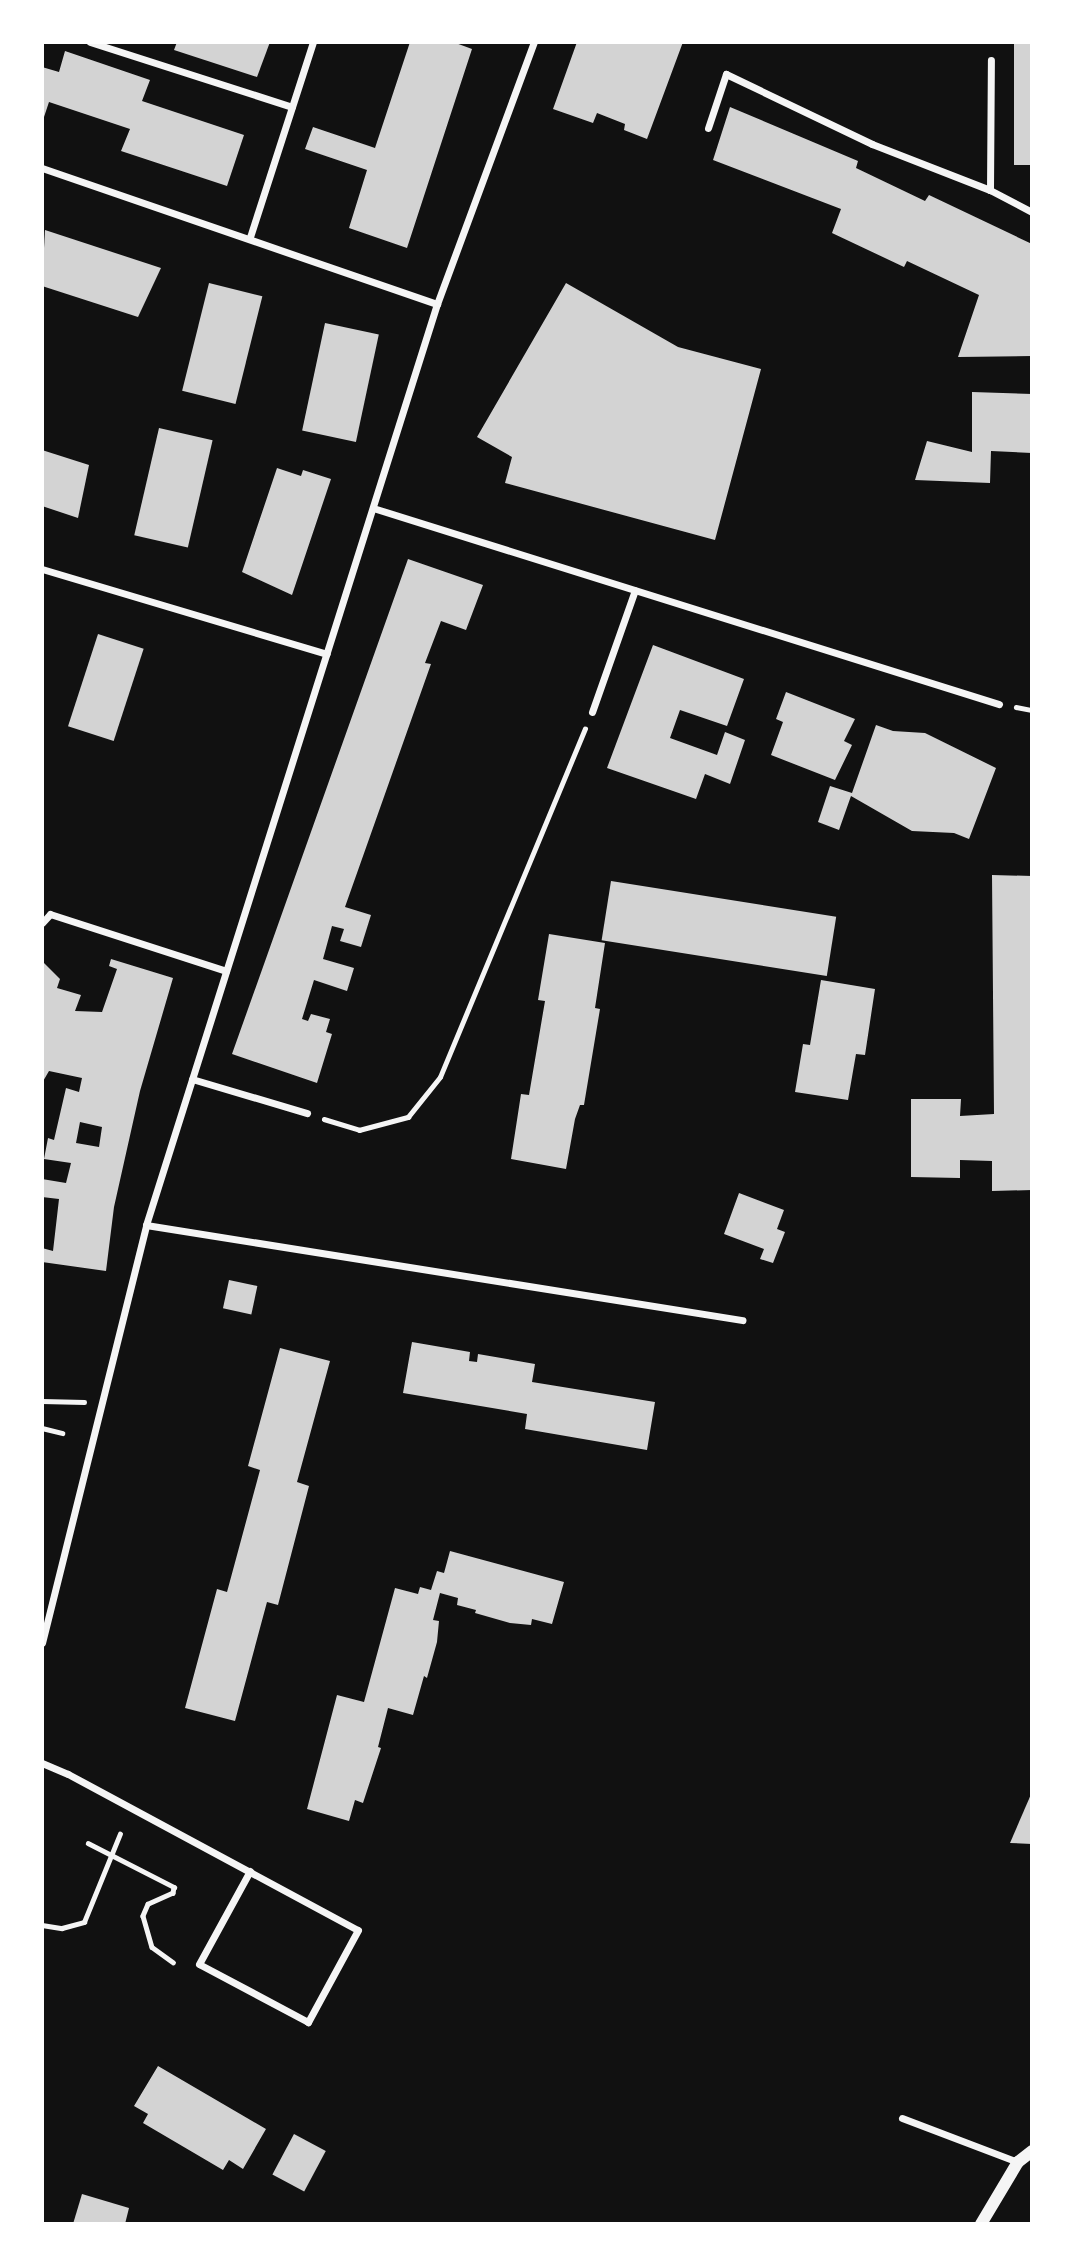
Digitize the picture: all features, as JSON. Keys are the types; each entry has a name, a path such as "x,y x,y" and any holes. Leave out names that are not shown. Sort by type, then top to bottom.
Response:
{"street":[{"path":"90,42 292,107"},
{"path":"250,237 313,42"},
{"path":"42,1643 146,1225 437,304 534,42"},
{"path":"990,60 990,190"},
{"path":"708,128 726,74 872,144 990,190 1032,212"},
{"path":"42,169 250,237 437,304"},
{"path":"373,508 999,704"},
{"path":"42,569 327,654"},
{"path":"592,712 635,590"},
{"path":"42,922 50,914 226,971"},
{"path":"192,1079 307,1113"},
{"path":"146,1225 742,1320"},
{"path":"42,1763 250,1871 358,1930 308,2022 199,1964 250,1871"},
{"path":"902,2118 1018,2162"},
{"path":"981,2224 1018,2162 1032,2151"}],"path":[{"path":"307,1113 359,1130 408,1117 440,1077 592,712"},
{"path":"42,1401 73,1398 101,1408"},
{"path":"42,1428 62,1433"},
{"path":"42,1926 62,1928 84,1922 109,1853 120,1833"},
{"path":"88,1843 174,1886 173,1892 148,1904 143,1916 152,1947 173,1962"}],"building":[{"path":"177,42 270,42 257,77 174,50"},
{"path":"410,42 453,42 472,49 407,248 349,228 367,170 305,149 313,127 375,148"},
{"path":"577,42 683,42 647,139 624,130 625,124 597,113 593,123 553,109"},
{"path":"1014,42 1032,42 1032,165 1014,165"},
{"path":"65,51 150,80 142,101 244,135 227,186 121,151 130,129 49,102 42,123 42,67 59,72"},
{"path":"730,107 858,161 856,168 925,201 929,195 1032,244 1032,356 958,357 979,295 907,261 904,267 832,233 841,209 713,160"},
{"path":"45,230 161,268 138,317 42,286"},
{"path":"209,283 262,296 236,404 182,391"},
{"path":"566,283 678,347 761,369 715,540 505,483 512,457 477,437"},
{"path":"325,323 379,334 356,442 302,431"},
{"path":"972,392 1032,394 1032,453 991,451 990,483 915,480 927,441 972,452"},
{"path":"159,428 213,440 188,548 134,535"},
{"path":"42,450 89,465 78,518 42,506"},
{"path":"277,468 301,476 303,470 331,479 292,595 242,572"},
{"path":"408,559 483,585 466,630 441,621 425,663 431,664 345,907 371,915 361,947 340,941 344,929 332,926 323,959 354,968 347,991 314,980 302,1019 308,1021 311,1014 330,1019 326,1032 332,1034 317,1083 232,1054"},
{"path":"98,634 144,649 114,741 68,726"},
{"path":"653,645 744,679 727,726 680,710 670,738 717,755 725,732 745,740 730,784 705,774 696,799 607,768"},
{"path":"786,692 855,719 844,741 852,745 835,780 771,755 783,722 776,719"},
{"path":"876,725 893,731 925,733 996,768 969,839 954,833 912,831 851,796 839,830 818,822 830,786 852,793"},
{"path":"992,875 1032,876 1032,1190 992,1191 992,1161 960,1160 960,1178 911,1177 911,1099 961,1099 960,1116 994,1114"},
{"path":"611,881 836,917 827,976 602,940"},
{"path":"549,934 605,943 595,1008 600,1009 584,1105 580,1105 575,1119 566,1169 511,1159 521,1094 529,1095 545,1001 538,1000"},
{"path":"111,959 173,978 140,1091 114,1207 106,1271 42,1262 42,1248 53,1251 59,1199 42,1197 42,1179 66,1183 71,1163 44,1159 48,1138 54,1140 66,1088 79,1092 82,1078 49,1071 42,1083 42,961 60,979 57,988 81,995 75,1011 102,1012 117,969 109,966","holes":["80,1122 102,1127 99,1147 76,1143"]},
{"path":"821,980 875,989 865,1055 856,1054 848,1100 795,1092 803,1044 810,1045"},
{"path":"739,1193 784,1210 777,1229 785,1232 773,1263 760,1259 764,1249 724,1234"},
{"path":"229,1280 257,1286 251,1314 223,1308"},
{"path":"412,1342 470,1352 469,1361 477,1362 478,1354 535,1364 532,1382 655,1402 647,1450 525,1429 527,1414 403,1393"},
{"path":"280,1348 330,1361 297,1482 309,1486 278,1605 267,1602 235,1721 185,1708 217,1589 227,1592 260,1470 248,1466"},
{"path":"450,1551 564,1582 552,1624 532,1619 531,1625 510,1623 475,1613 476,1610 457,1605 458,1598 440,1593 433,1620 439,1621 437,1642 427,1678 424,1676 413,1715 388,1708 378,1747 381,1748 363,1803 355,1800 349,1821 307,1809 337,1695 364,1702 395,1588 418,1594 420,1587 431,1590 437,1571 444,1573"},
{"path":"1032,1792 1032,1844 1010,1843"},
{"path":"158,2066 266,2129 243,2169 229,2160 223,2170 143,2123 148,2114 134,2106"},
{"path":"294,2134 326,2151 304,2192 272,2175"},
{"path":"82,2194 129,2208 125,2224 73,2224"}]}
